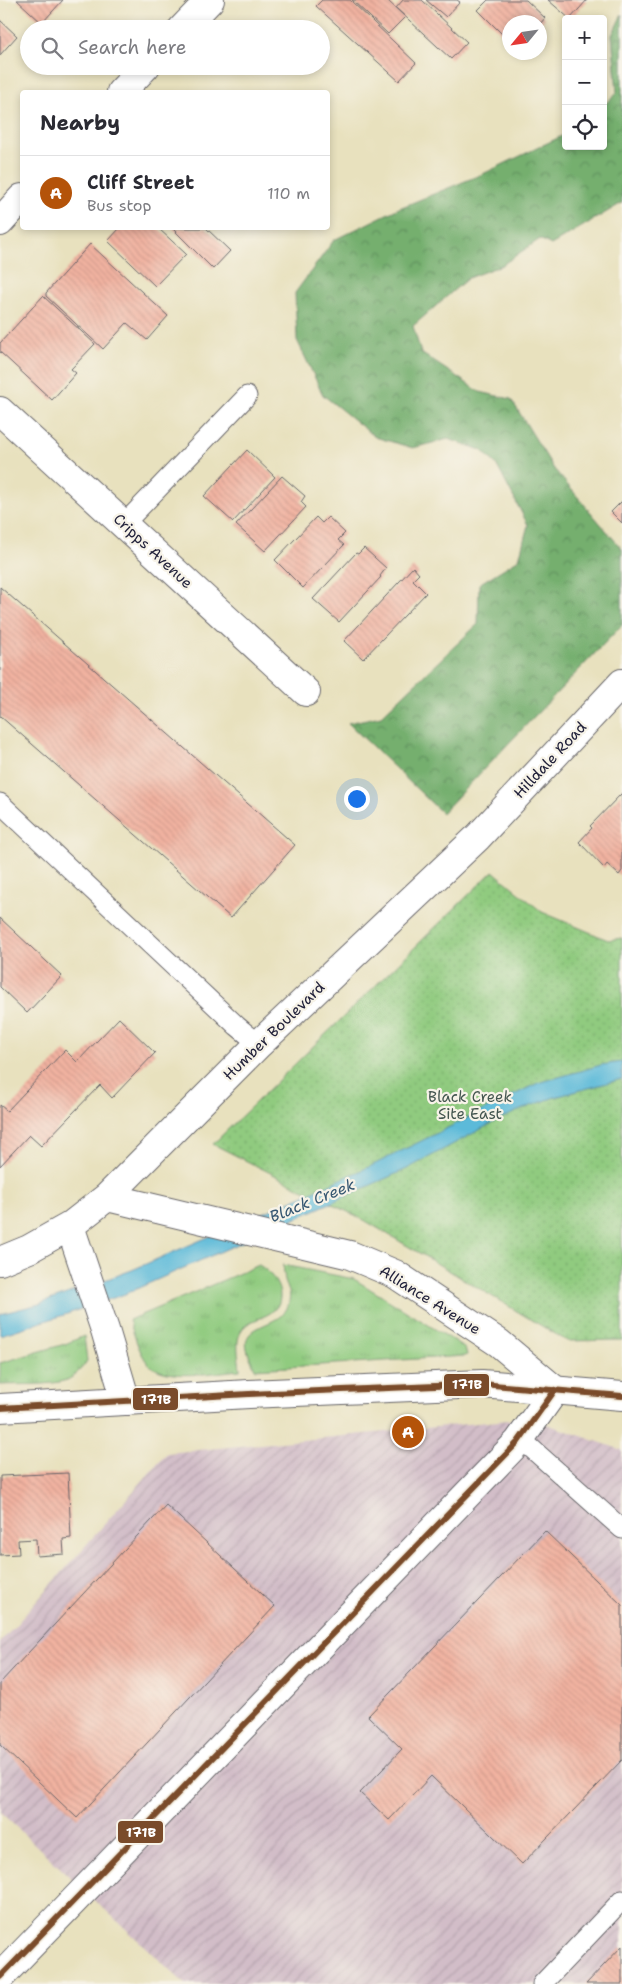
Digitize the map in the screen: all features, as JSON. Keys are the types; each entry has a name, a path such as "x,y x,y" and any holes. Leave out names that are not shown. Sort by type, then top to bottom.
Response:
{"street":[{"path":"191,20 210,0"},
{"path":"123,90 137,75"},
{"path":"0,222 20,200"},
{"name":"Cripps Avenue","path":"0,411 306,692"},
{"name":"Hilldale Road","path":"478,837 622,683"},
{"name":"Humber Boulevard","path":"0,1261 29,1249 70,1226 108,1197 259,1044 478,837"},
{"name":"Alliance Avenue","path":"108,1197 350,1255 395,1274 499,1343 555,1390"},
{"path":"70,1226 105,1330 126,1401"},
{"path":"0,1408 482,1384 622,1396"},
{"path":"0,1977 522,1439 555,1390"}],"lane":[{"path":"124,524 248,396"},
{"path":"0,803 230,1020 259,1044"},
{"path":"522,1439 622,1529"},
{"path":"542,1984 622,1900"}],"shaded area":[{"path":"529,1418 622,1450 622,1984 185,1984 0,1812 0,1643 167,1453"}],"green space":[{"path":"622,14 622,203 551,245 540,239 502,265 468,278 413,326 421,353 480,392 511,399 554,469 622,549 622,625 442,813 348,723 381,716 478,624 479,584 519,559 528,525 496,464 481,450 448,439 413,448 375,437 323,395 297,340 295,293 334,240 397,209 485,173 562,136 562,150 607,150 607,102 617,93 612,35"},
{"name":"Black Creek Site East","path":"493,871 542,912 608,940 622,938 622,1340 567,1341 364,1220 213,1144"},
{"path":"259,1265 274,1279 280,1292 280,1298 274,1310 246,1325 240,1333 238,1348 240,1370 190,1375 177,1374 155,1368 147,1362 129,1320"},
{"path":"283,1265 354,1279 456,1342 465,1349 467,1354 466,1356 255,1369 247,1350 247,1339 250,1333 282,1315 286,1309 290,1295"},
{"path":"84,1336 87,1361 78,1372 67,1380 52,1383 0,1385 0,1363 65,1344"}],"water":[{"name":"Black Creek","path":"622,1062 622,1079 555,1097 525,1108 496,1121 407,1169 125,1294 0,1335 0,1314 39,1304 132,1270 369,1167 538,1083 601,1065"}],"building":[{"path":"17,0 63,0 45,20 39,20"},
{"path":"322,0 350,0 416,63 399,81 316,6"},
{"path":"352,0 387,0 405,17 388,34"},
{"path":"403,0 422,0 467,42 451,59 396,8"},
{"path":"426,0 457,0 460,2 446,17"},
{"path":"488,0 526,0 542,15 502,15 502,34 478,10"},
{"path":"548,0 587,0 574,15 565,15"},
{"path":"0,20 17,36 0,55"},
{"path":"118,230 160,230 186,254 155,286 108,241"},
{"path":"174,230 208,230 230,251 213,269"},
{"path":"90,244 168,316 147,340 127,323 103,349 46,296 46,293"},
{"path":"43,296 95,344 71,369 76,373 52,400 0,352 0,343"},
{"path":"247,450 275,477 233,522 204,496"},
{"path":"282,476 305,496 301,502 306,507 265,551 236,525"},
{"path":"622,501 622,523 611,512"},
{"path":"316,517 322,523 328,517 345,533 338,540 344,545 303,588 275,560"},
{"path":"364,548 386,568 381,577 339,622 313,599 356,553 358,554"},
{"path":"413,567 419,574 413,580 426,593 363,659 344,641"},
{"path":"0,587 295,845 231,918 0,716"},
{"path":"622,793 622,871 619,875 607,864 604,868 579,842 592,828 590,826"},
{"path":"0,918 62,976 27,1013 0,987"},
{"path":"119,1018 155,1053 112,1098 100,1085 41,1146 29,1135 0,1166 0,1105 7,1111 65,1050 77,1062"},
{"path":"68,1473 71,1538 63,1539 64,1554 37,1556 36,1539 18,1540 19,1554 0,1555 0,1476"},
{"path":"166,1505 275,1606 77,1818 0,1745 0,1683"},
{"path":"545,1531 622,1605 622,1760 522,1864 431,1776 389,1820 360,1793 402,1749 368,1716"},
{"path":"622,1946 622,1984 586,1984"}],"transit line":[{"name":"171B","path":"0,1408 249,1394 482,1384 622,1396"},
{"name":"171B","path":"0,1977 518,1442 555,1390"}],"place":[{"name":"Cliff Street","path":"408,1432"}]}
